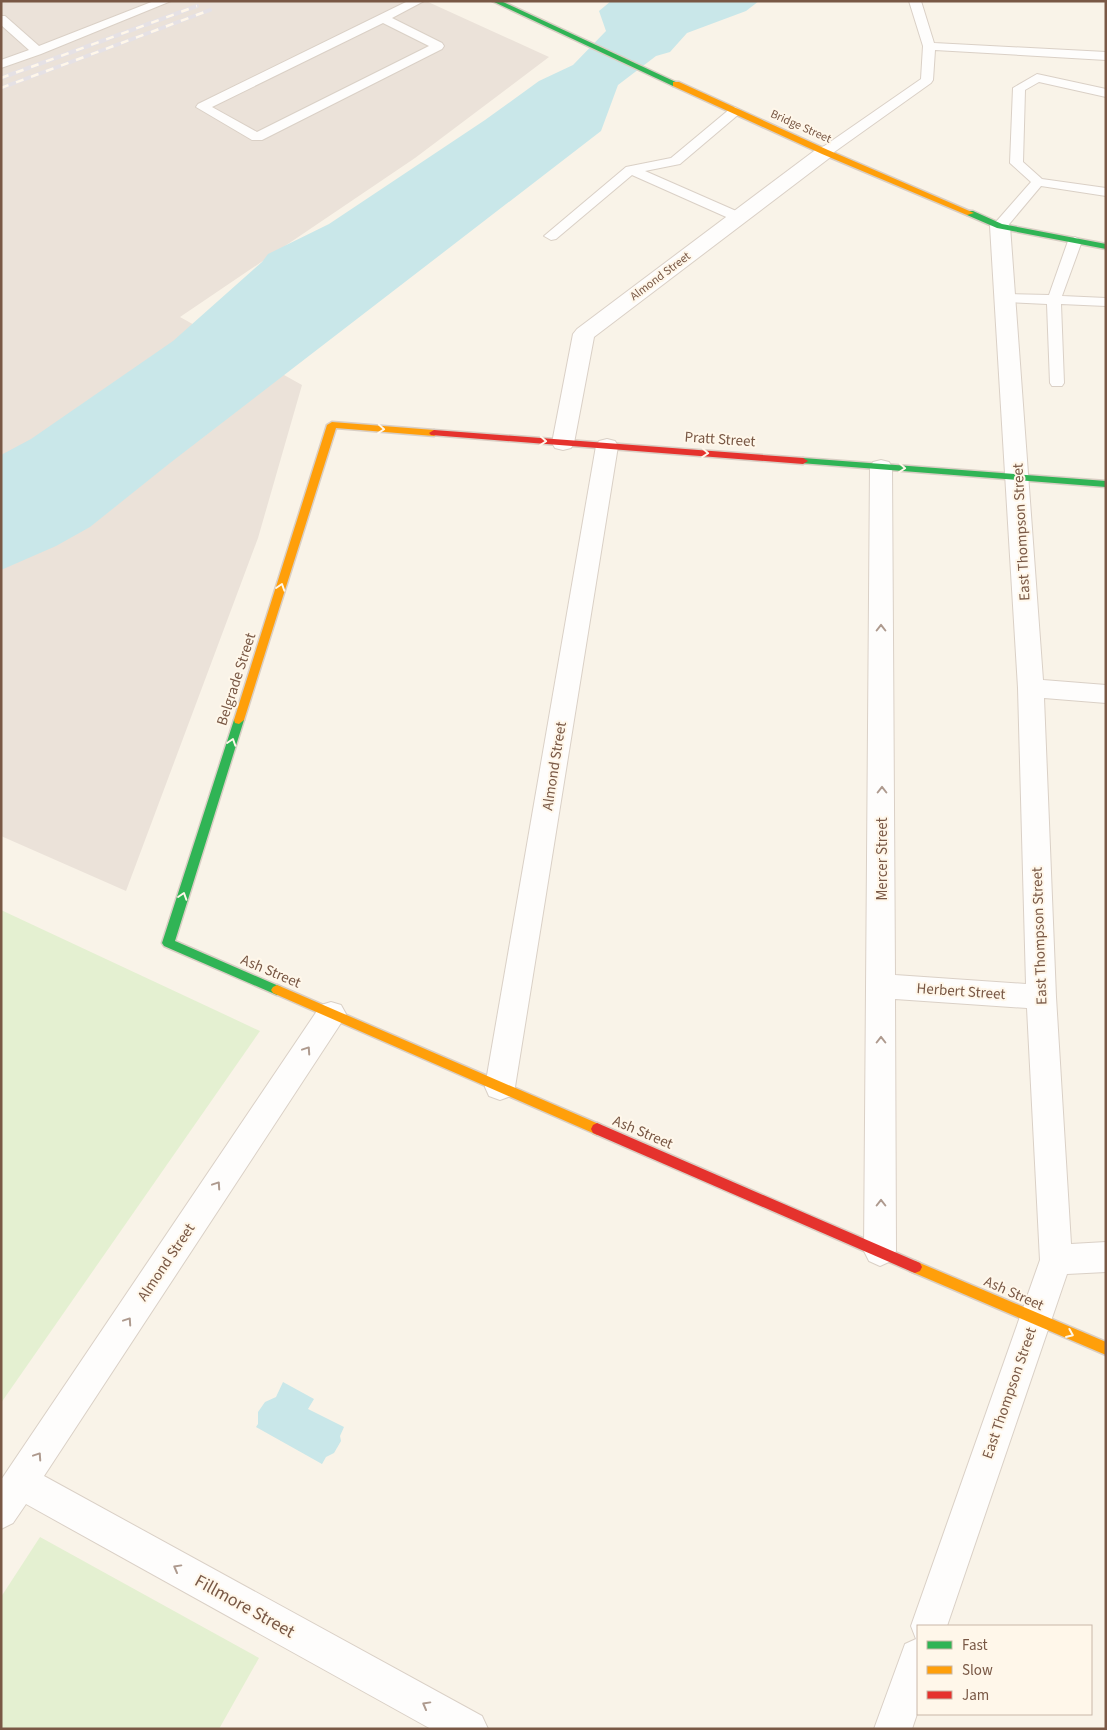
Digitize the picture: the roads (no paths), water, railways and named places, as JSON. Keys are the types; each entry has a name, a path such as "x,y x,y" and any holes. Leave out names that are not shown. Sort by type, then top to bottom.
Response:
{"street":[{"name":"Bridge Street","path":"494,1 825,152 1000,226 1106,247"},
{"name":"Almond Street","path":"562,442 584,334 825,152"},
{"name":"East Thompson Street","path":"929,1625 1056,1260 1041,996 1031,688 1000,226"},
{"name":"Pratt Street","path":"332,425 1106,484"},
{"name":"Belgrade Street","path":"168,943 332,425"},
{"name":"Almond Street","path":"500,1087 607,446"},
{"name":"Mercer Street","path":"880,1252 882,986 881,467"},
{"path":"1031,688 1106,694"},
{"name":"Ash Street","path":"168,943 1106,1349"},
{"name":"Herbert Street","path":"882,986 1041,996"},
{"name":"Almond Street","path":"11,1497 331,1014"},
{"path":"1056,1260 1106,1257"},
{"name":"Fillmore Street","path":"11,1497 469,1729"},
{"path":"893,1729 917,1660"}],"lane":[{"path":"1,64 165,1"},
{"path":"383,18 438,46 257,137 202,107 348,35 383,18 418,1"},
{"path":"825,152 927,80 929,46 915,1"},
{"path":"1,19 37,51"},
{"path":"929,46 1106,56"},
{"path":"1106,93 1037,78 1019,88 1016,162 1038,182 1106,192"},
{"path":"551,236 631,170 675,161 735,111"},
{"path":"631,170 738,217"},
{"path":"1000,226 1038,182"},
{"path":"1057,383 1054,300 1075,241"},
{"path":"1005,298 1106,302"}],"water":[{"path":"611,1 759,1 746,11 687,33 670,52 656,56 618,85 601,131 170,463 90,527 56,546 1,570 1,455 31,439 173,341 262,262 268,254 329,224 485,120 539,81 573,65 606,31 599,11"},
{"path":"283,1382 314,1399 308,1409 344,1427 340,1436 341,1441 334,1453 326,1457 322,1464 256,1427 258,1424 258,1412 265,1402 276,1397"}],"railway":[{"path":"1,78 197,6"},
{"path":"1,88 210,10"}]}
